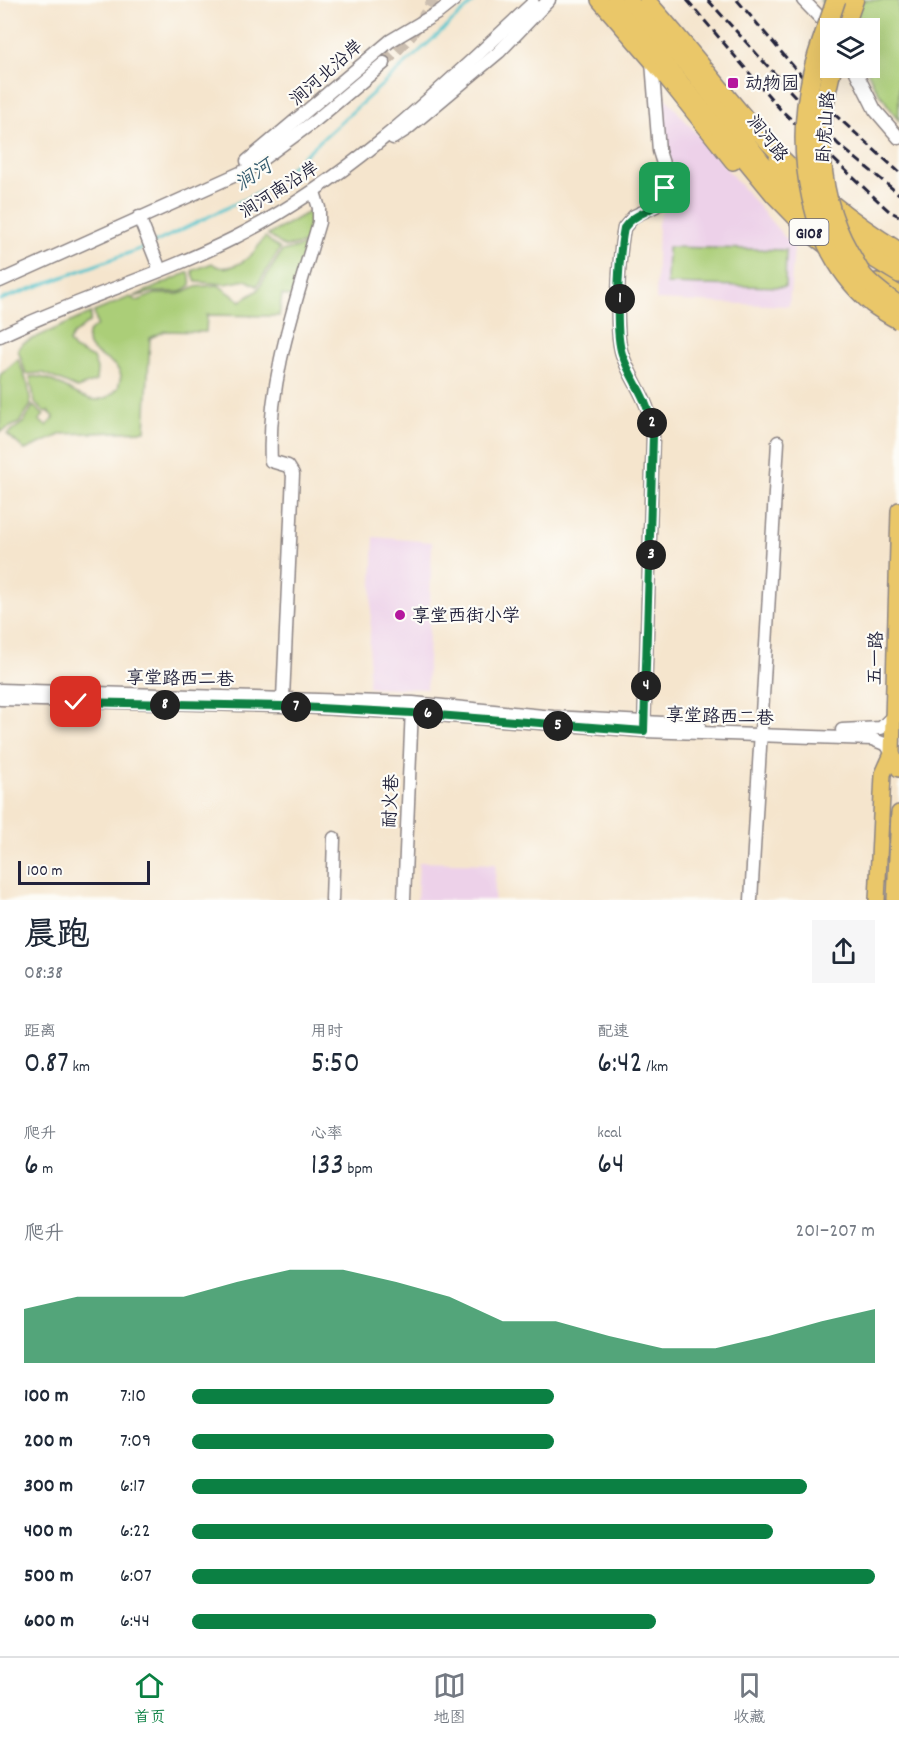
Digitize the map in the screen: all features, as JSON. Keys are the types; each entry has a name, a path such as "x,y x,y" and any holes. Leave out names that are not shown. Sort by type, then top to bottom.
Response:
{"highway":[{"name":"卧虎山路","path":"836,0 812,75 806,120 805,165 816,215 832,254 846,275 872,302 899,320"},
{"path":"848,18 854,0"},
{"name":"卧虎山路","path":"829,78 825,95 820,153 827,196 837,230 863,275 899,306"}],"main road":[{"name":"涧河路","path":"598,0 750,182 774,196"},
{"name":"涧河路","path":"614,0 741,146 784,189 826,229 899,275"},
{"name":"涧河路","path":"629,0 693,73 774,196 814,237 894,291"},
{"name":"涧河路","path":"647,0 696,54 766,140 820,193 870,232 899,250"},
{"path":"766,140 786,174 808,199 899,263"},
{"path":"741,146 786,174"},
{"path":"894,291 899,306"},
{"name":"五一路","path":"899,510 892,717 892,754 899,769"},
{"path":"877,900 883,774 892,754"},
{"path":"896,900 899,813"}],"street":[{"name":"涧河北沿岸","path":"227,179 383,47 440,12 454,0"},
{"path":"351,164 407,129 499,52 549,0"},
{"path":"803,0 820,18"},
{"path":"811,0 829,18"},
{"name":"涧河南沿岸","path":"0,336 155,267 234,238 314,192 395,129 533,3"},
{"path":"645,727 653,436 650,410 624,358 619,333 624,228 634,216 657,206 665,188 666,173 659,151 652,62"},
{"name":"涧河北沿岸","path":"0,281 138,223 249,169 316,120 384,63"},
{"path":"859,78 876,110 899,138"},
{"path":"866,78 880,105 899,128"},
{"path":"283,698 293,474 288,466 271,461 272,422 283,354 319,222 320,208 314,192"},
{"path":"138,223 155,267"},
{"path":"0,345 50,314"},
{"path":"751,900 778,442"},
{"name":"享堂路西二巷","path":"0,690 283,698 553,717 645,727 762,731 872,739 887,745 892,754"},
{"name":"享堂路西二巷","path":"0,699 416,709"},
{"name":"耐火巷","path":"404,900 416,709"},
{"name":"耐火巷","path":"410,900 416,709"},
{"name":"享堂路西二巷","path":"762,731 872,730 887,725 892,717"},
{"path":"332,900 334,838"}],"shaded area":[{"path":"661,92 794,248 789,306 656,300 658,223 677,173 666,151"},
{"name":"享堂西街小学","path":"374,537 432,542 427,689 368,687"},
{"path":"419,862 496,864 494,900 417,900"}],"green space":[{"path":"820,0 899,0 899,121 871,78 880,78 880,18 835,18"},
{"path":"312,210 314,218 307,243 285,247 268,235"},
{"path":"265,237 280,249 257,286 246,280 225,284 196,282 192,271 212,263 223,267 234,266 254,252"},
{"path":"304,246 306,248 291,297 282,295 279,316 207,315 206,332 165,331 150,338 145,431 62,434 25,450 7,434 24,422 33,406 44,415 39,420 46,426 54,418 35,403 30,377 41,377 53,381 86,398 97,400 108,397 118,388 121,376 115,365 90,348 87,342 88,333 97,325 94,312 130,297 137,301 155,294 179,294 194,287 218,285 241,301 257,291 282,251"},
{"path":"668,247 786,250 785,287 667,284"},
{"path":"189,272 191,285 181,292 153,292 133,297"},
{"path":"91,313 90,321 73,335 69,342 74,349 93,358 97,369 96,381 77,388 43,373 26,374 18,350 23,343"},
{"path":"18,359 28,385 31,405 19,423 0,432 0,375"}],"waterway":[{"name":"涧河","path":"154,243 268,188 476,0"},
{"name":"涧河","path":"0,300 148,246"}],"tunnel":[{"path":"384,63 412,34 433,0"}],"railway":[{"path":"687,0 780,109 889,211 899,216"},
{"path":"708,0 838,144 899,194"},
{"path":"737,0 833,113 899,172"}],"place":[{"name":"动物园","path":"733,83"},
{"name":"享堂西街小学","path":"400,615"}],"route":[{"path":"76,702 282,706 412,713 553,726 644,731 653,436 646,398 626,364 622,352 619,320 624,228 634,216 657,206 665,188"}]}
